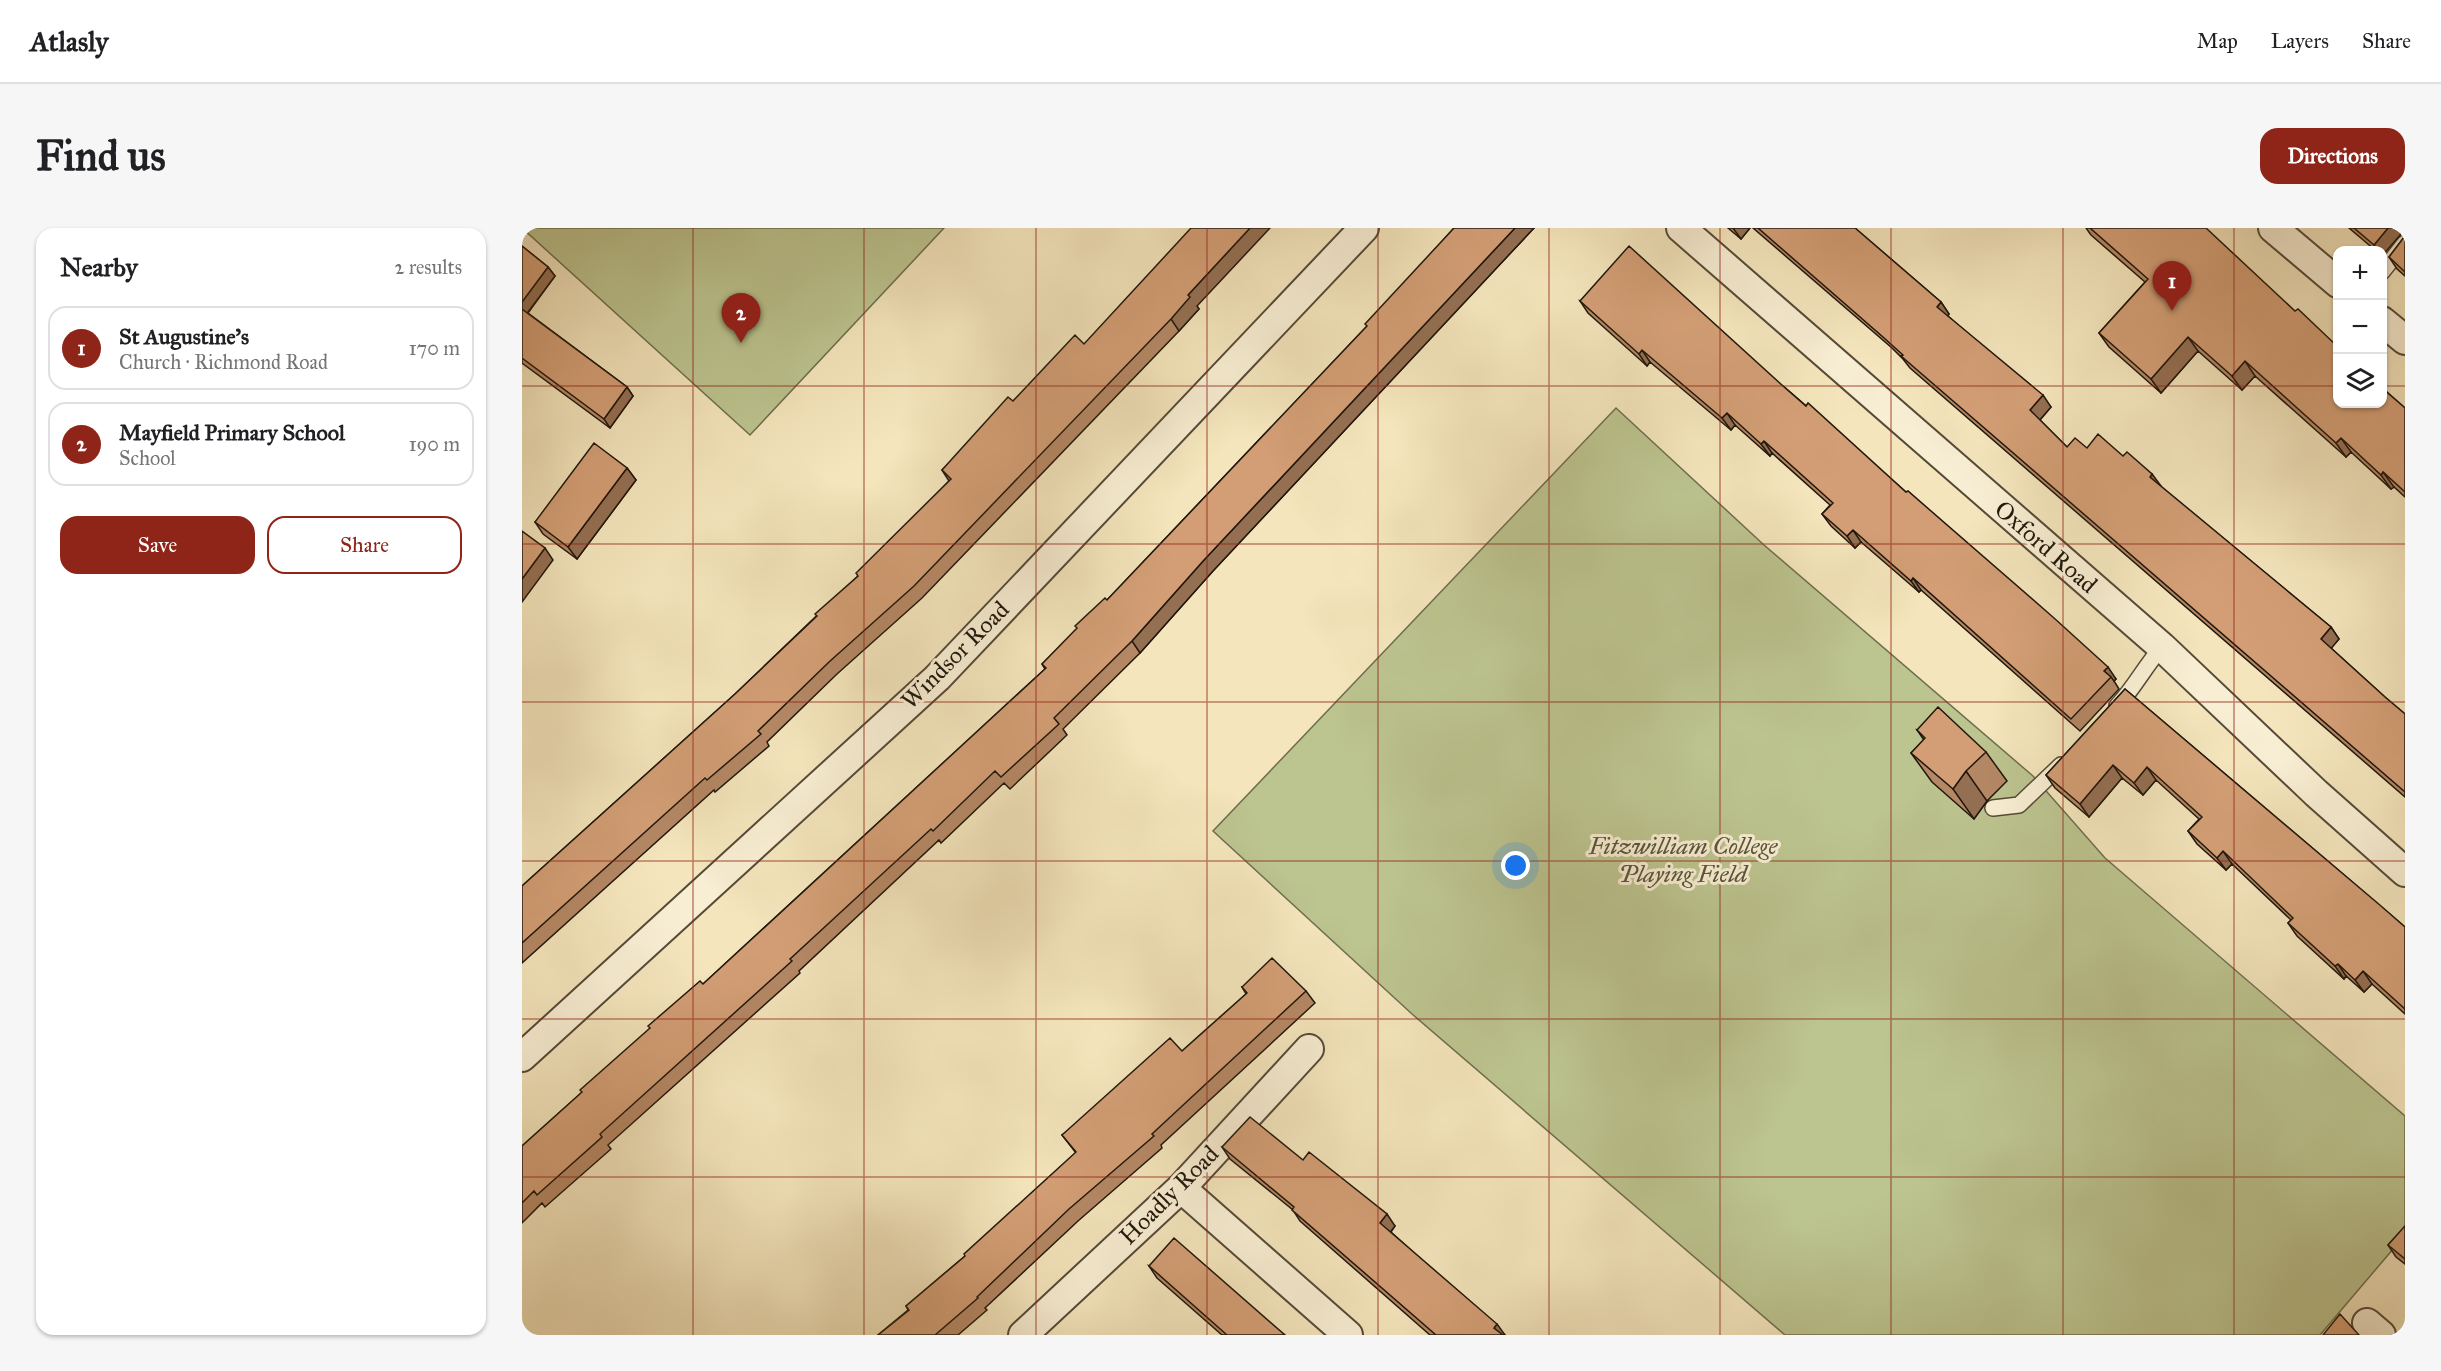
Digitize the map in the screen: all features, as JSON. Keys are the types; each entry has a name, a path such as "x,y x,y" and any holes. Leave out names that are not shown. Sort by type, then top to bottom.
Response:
{"street":[{"name":"Windsor Road","path":"522,1057 937,678 1364,228"},
{"name":"Oxford Road","path":"1681,228 2162,647 2316,793 2405,872"},
{"path":"2273,228 2333,280"},
{"path":"2387,325 2405,340"},
{"name":"Hoadly Road","path":"1023,1335 1181,1188 1309,1049"},
{"path":"1181,1188 1348,1335"}],"lane":[{"path":"2387,266 2405,243"},
{"path":"2103,721 2134,688 2145,665 2162,647"},
{"path":"1993,808 2019,805 2072,753"}],"green space":[{"path":"522,228 944,228 750,435"},
{"name":"Fitzwilliam College Playing Field","path":"1616,408 1764,545 2033,776 2105,858 2405,1116 2405,1235 2320,1335 1785,1335 1412,1014 1213,831"}],"building":[{"path":"1191,228 1250,228 1188,295 1190,297 1171,319 914,586 829,662 758,731 761,734 707,780 705,778 522,943 522,886 735,694 817,616 815,614 858,576 856,573 951,479 942,470 1008,397 1013,401 1075,335 1084,344"},
{"path":"1454,228 1515,228 1204,560 1132,641 1054,718 1059,724 1001,777 995,771 933,831 931,829 790,959 792,961 600,1134 602,1137 537,1195 534,1191 522,1203 522,1146 582,1092 580,1090 650,1028 648,1026 700,981 703,984 1046,668 1042,664 1077,628 1075,626 1105,598 1107,600 1367,326 1365,324"},
{"path":"1758,228 1855,228 1941,302 1937,307 2043,395 2030,410 2067,447 2075,438 2087,448 2098,434 2123,456 2127,452 2152,474 2150,477 2331,627 2321,639 2405,714 2405,792 1901,356 1903,355"},
{"path":"2090,228 2206,228 2295,311 2298,309 2333,342 2333,408 2387,408 2387,392 2405,408 2405,492 2383,472 2381,475 2341,438 2336,443 2245,361 2232,376 2188,337 2151,379 2099,333 2148,279"},
{"path":"2354,228 2388,228 2374,245"},
{"path":"2405,236 2405,272 2389,257"},
{"path":"522,246 548,267 522,302"},
{"path":"1629,246 1783,386 1806,406 1808,403 1906,492 1908,491 2108,667 2104,671 2111,677 2071,719 1913,578 1911,581 1853,530 1847,536 1822,514 1833,503 1764,441 1761,444 1727,413 1722,418 1642,350 1639,354 1580,301"},
{"path":"522,309 627,387 604,419 522,358"},
{"path":"594,443 627,468 568,547 535,522"},
{"path":"522,531 545,548 522,579"},
{"path":"2125,689 2405,927 2405,1009 2363,971 2355,980 2338,964 2335,966 2288,923 2293,918 2223,851 2217,858 2188,831 2202,817 2147,767 2134,783 2113,765 2080,804 2046,775"},
{"path":"1938,707 1986,752 1966,771 1953,789 1911,753 1925,738 1917,730"},
{"path":"1272,958 1306,991 1152,1134 1154,1136 1069,1209 978,1298 935,1335 878,1335 909,1310 906,1306 965,1256 964,1254 1076,1152 1062,1135 1170,1038 1182,1051 1247,993 1242,987"},
{"path":"1250,1117 1303,1160 1309,1152 1387,1214 1380,1223 1497,1324 1494,1328 1503,1335 1436,1335 1292,1210 1294,1207 1222,1147"},
{"path":"2405,1226 2405,1259 2388,1245"},
{"path":"1174,1238 1285,1335 1227,1335 1149,1266"},
{"path":"2340,1314 2359,1335 2323,1335"}],"place":[{"name":"St Augustine's","path":"2172,311"},
{"name":"Mayfield Primary School","path":"741,343"}]}
